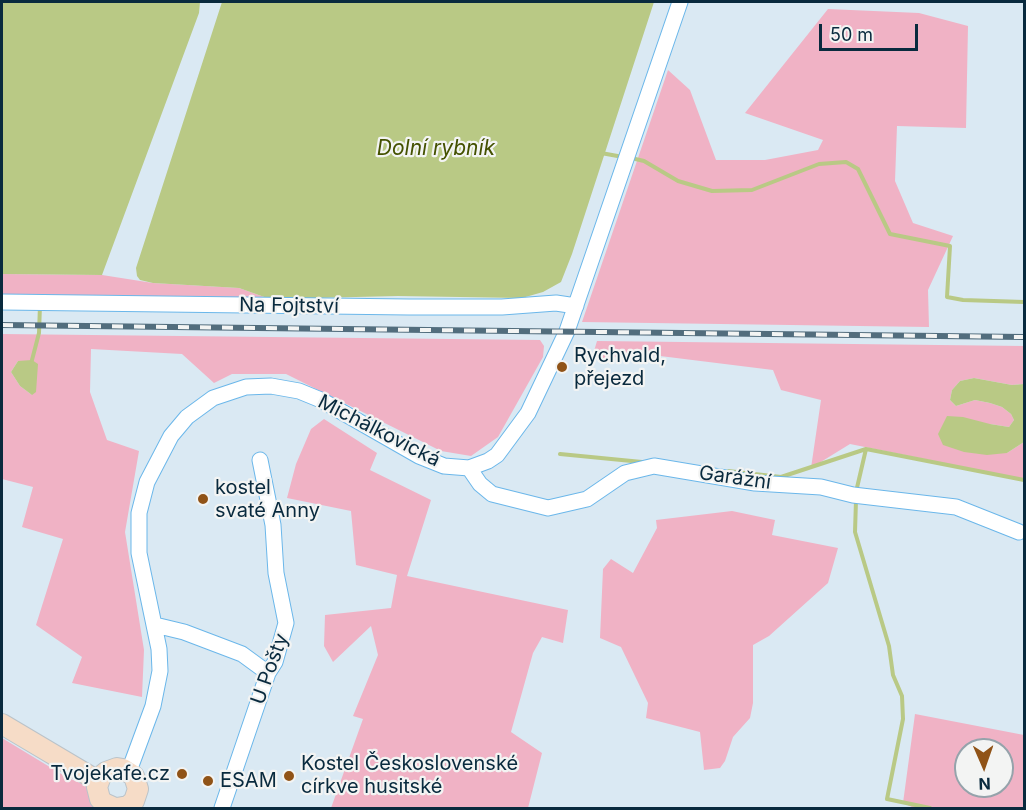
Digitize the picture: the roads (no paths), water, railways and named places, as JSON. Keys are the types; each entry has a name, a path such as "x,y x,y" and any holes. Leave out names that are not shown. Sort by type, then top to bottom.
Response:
{"main road":[{"path":"2,724 98,781"},
{"path":"123,768 129,771 137,782 138,789 121,807 100,799 97,787 101,776 111,769 123,768"}],"street":[{"path":"469,468 497,455 517,430 555,358 576,306 680,2"},
{"name":"Na Fojtství","path":"2,302 398,307 502,307 556,303 576,306"},
{"name":"Michálkovická","path":"129,771 156,692 160,659 139,553 138,526 144,492 151,472 171,436 187,417 213,398 236,389 259,386 285,387 321,400 419,456 444,466 469,468"},
{"name":"U Pošty","path":"222,808 268,673 276,662 286,624 276,573 273,525 260,460"},
{"name":"Garážní","path":"469,468 480,484 492,494 548,508 587,499 625,473 654,466 755,483 821,488 853,495 956,507 1019,532"},
{"path":"155,625 184,632 242,654 268,673"}],"water":[{"path":"2,2 200,2 199,13 102,275 2,274"},
{"name":"Dolní rybník","path":"222,2 654,2 561,282 543,292 522,298 398,296 270,299 239,288 153,283 140,280 136,268"},
{"path":"32,360 38,364 36,392 32,395 20,386 11,372 18,361"},
{"path":"974,378 1012,385 1024,384 1024,442 1007,453 987,455 964,452 943,445 938,434 947,416 963,417 1009,427 1014,420 1011,414 1002,407 990,403 975,400 956,406 950,400 952,390 960,381"}],"waterway":[{"path":"601,153 623,157"},
{"path":"631,158 644,161 678,181 712,191 752,190 819,164 846,162 858,169 890,234 950,246 947,297 963,300 1024,302"},
{"path":"32,360 39,333 40,305"},
{"path":"728,471 781,477 866,449 1024,480"},
{"path":"856,492 866,449"},
{"path":"560,454 642,462"},
{"path":"856,500 855,532 889,646 893,675 902,696 903,719 887,799 930,808"}],"railway":[{"path":"2,325 1024,337"}],"place":[{"name":"Rychvald, přejezd","path":"562,367"},
{"name":"kostel svaté Anny","path":"203,499"},
{"name":"Tvojekafe.cz","path":"182,774"},
{"name":"Kostel Československé církve husitské","path":"289,776"},
{"name":"ESAM","path":"208,781"}]}
